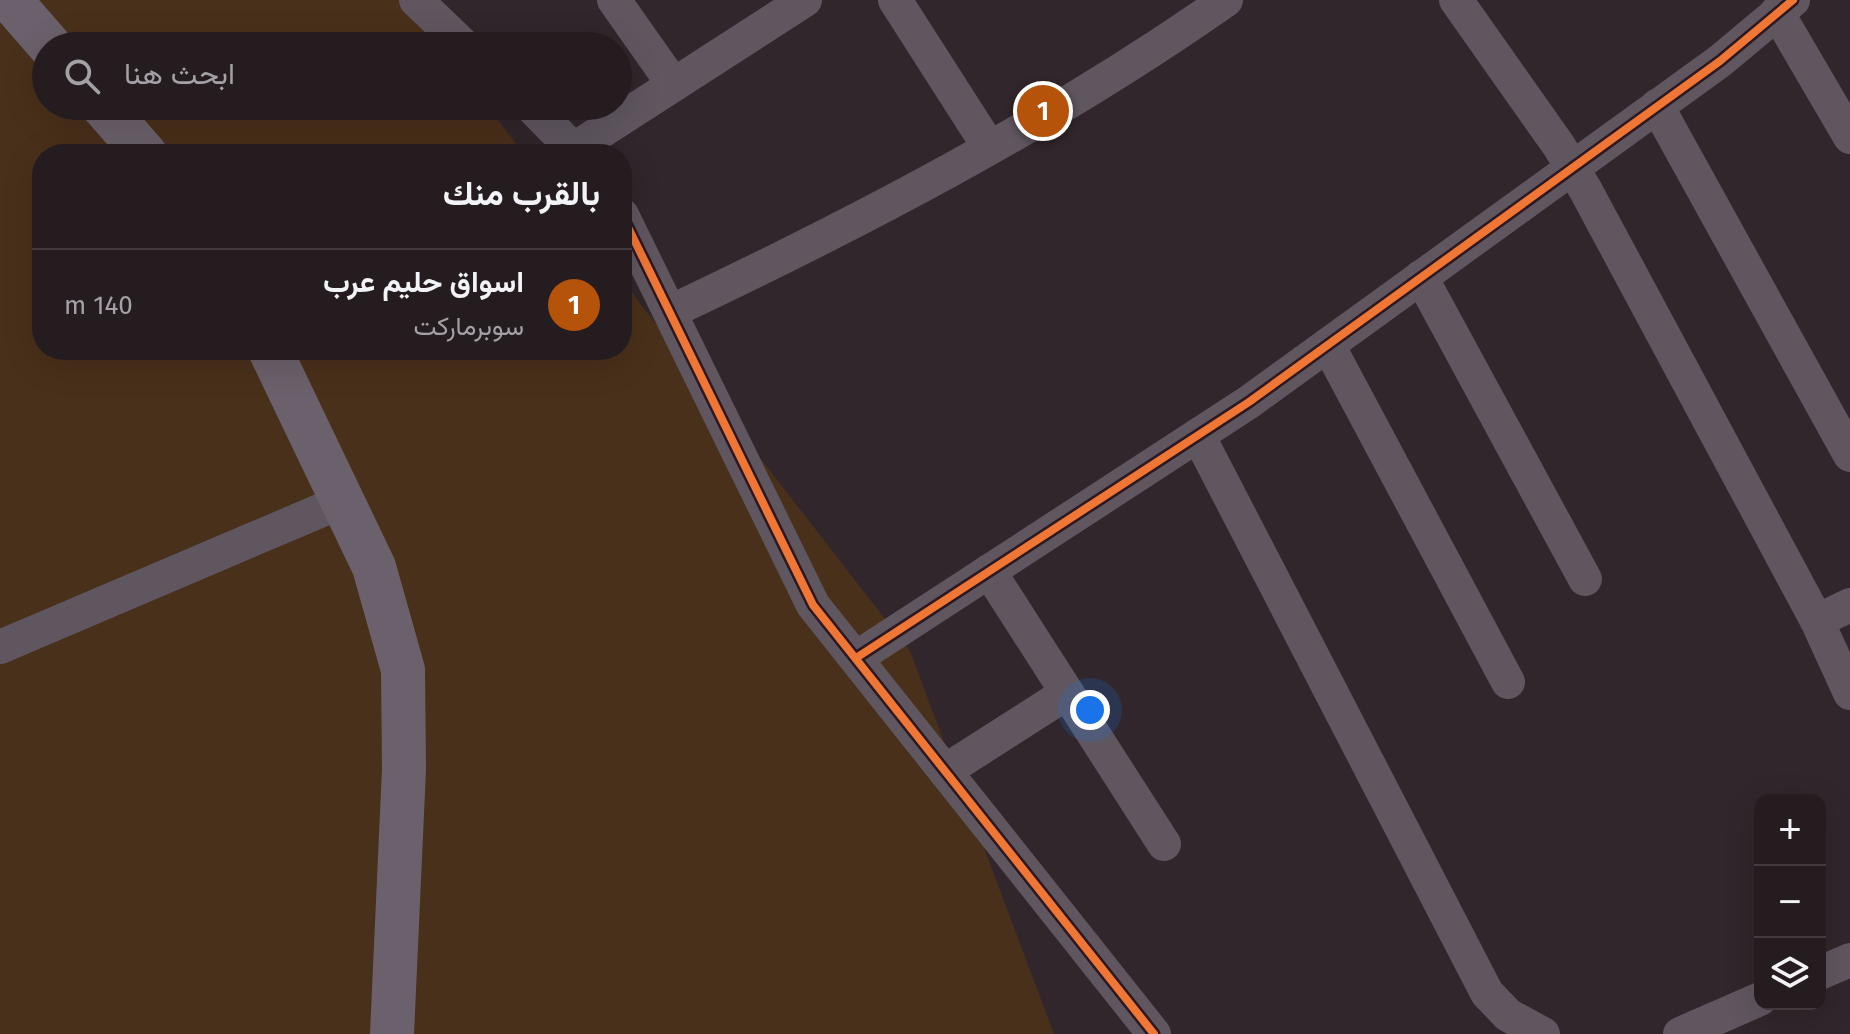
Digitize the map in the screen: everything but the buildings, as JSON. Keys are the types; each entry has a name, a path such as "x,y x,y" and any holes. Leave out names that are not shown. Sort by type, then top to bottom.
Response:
{"street":[{"path":"10,0 38,32"},
{"path":"416,0 449,32"},
{"path":"614,0 673,84"},
{"path":"632,113 805,0"},
{"path":"895,0 989,147"},
{"path":"670,312 832,233 989,147 1124,69 1226,0"},
{"path":"1456,0 1573,168 1817,621 1850,693"},
{"path":"856,658 1198,435 1328,345 1720,61 1785,6 1850,137"},
{"path":"1657,106 1850,455"},
{"path":"115,120 136,144"},
{"path":"545,120 568,144"},
{"path":"587,144 622,120"},
{"path":"632,235 813,605 1154,1034"},
{"path":"1421,277 1585,579"},
{"path":"1328,345 1508,682"},
{"path":"275,360 374,567 403,670 404,769 392,1034"},
{"path":"1198,435 1487,993 1508,1015 1543,1034"},
{"path":"0,647 343,501"},
{"path":"989,571 1164,844"},
{"path":"1817,621 1850,605"},
{"path":"945,771 1067,693"},
{"path":"1826,970 1850,960"},
{"path":"1691,1032 1754,1002"}],"shaded area":[{"path":"0,0 404,0 429,32 32,32 32,120 498,120 516,144 32,144 32,360 632,360 632,293 910,651 1054,1034 0,1034"}],"cycle path":[{"path":"856,658 1249,402 1720,61 1793,0"},
{"path":"632,235 813,605 1154,1034"}],"place":[{"name":"اسواق حليم عرب","path":"1043,111"}]}
